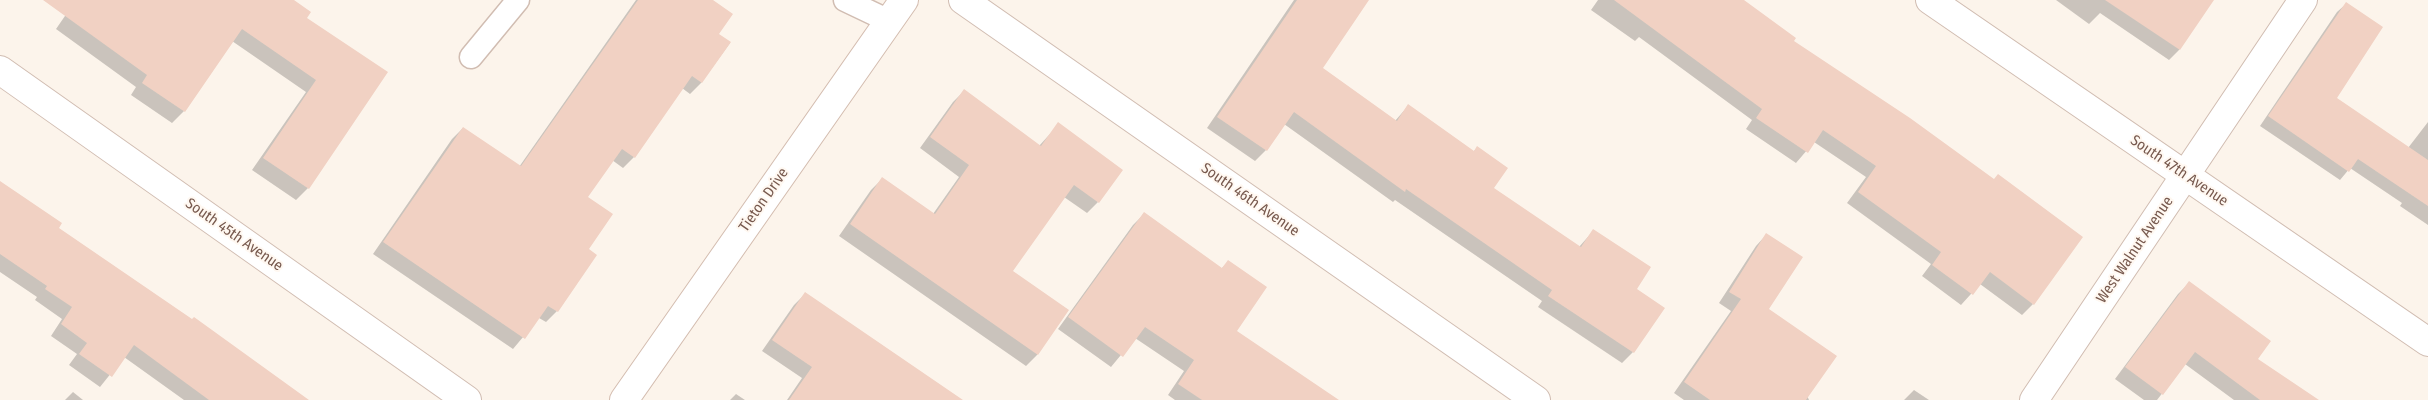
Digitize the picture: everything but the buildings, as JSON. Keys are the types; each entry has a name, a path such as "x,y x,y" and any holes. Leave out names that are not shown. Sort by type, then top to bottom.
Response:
{"street":[{"name":"South 46th Avenue","path":"963,0 1536,400"},
{"name":"South 47th Avenue","path":"1930,0 2428,342"},
{"name":"West Walnut Avenue","path":"2034,400 2303,0"},
{"name":"Tieton Drive","path":"624,400 897,11"},
{"name":"South 45th Avenue","path":"0,70 467,400"}],"lane":[{"path":"471,57 518,0"},
{"path":"845,0 897,11"}]}
